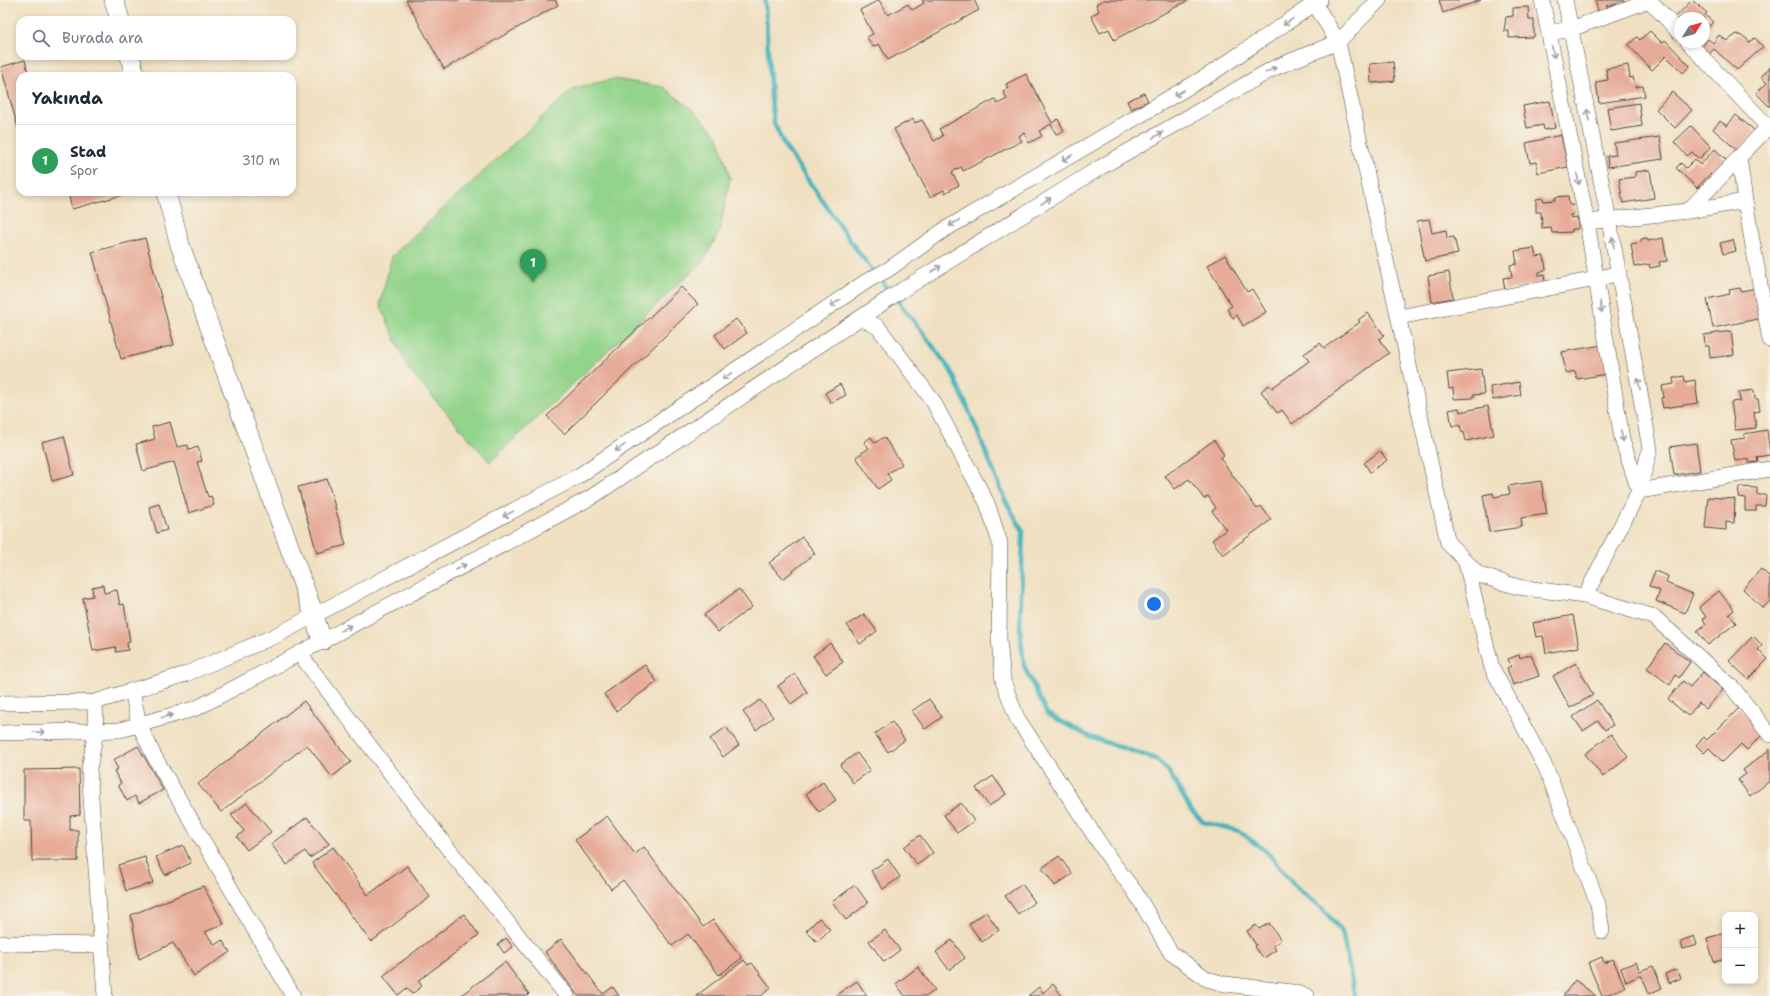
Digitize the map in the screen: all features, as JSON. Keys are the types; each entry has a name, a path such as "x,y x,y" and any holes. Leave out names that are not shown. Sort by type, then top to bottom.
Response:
{"main road":[{"path":"114,0 119,16"},
{"path":"131,60 134,72"},
{"path":"167,196 180,245 314,615 322,641"}],"street":[{"path":"0,733 120,730 196,708 300,653 590,498 902,290 1101,167 1274,68 1338,42 1379,0"},
{"path":"1542,0 1587,222 1622,439 1638,491"},
{"path":"1565,0 1609,220 1650,448 1638,491 1585,596"},
{"path":"1549,33 1571,29 1650,0 1674,26"},
{"path":"0,703 95,702 186,674 275,636 577,477 868,281 889,269 944,230 1212,73 1318,2 1338,42 1448,543 1479,575 1518,587 1585,596 1654,617 1732,687 1770,735"},
{"path":"1688,210 1769,127 1694,48"},
{"path":"1739,157 1745,201 1770,340"},
{"path":"1587,222 1688,210 1745,201"},
{"path":"1398,317 1596,279 1618,273"},
{"path":"862,318 878,327 934,401 987,503 1000,543 999,639 1003,681 1017,718 1110,858 1135,892 1171,953 1207,979 1225,984 1292,992 1307,996"},
{"path":"1638,491 1770,469"},
{"path":"1466,562 1492,668 1546,768 1598,904 1602,931"},
{"path":"300,653 446,846 567,996"},
{"path":"132,690 139,724 154,756 293,996"},
{"path":"95,702 96,731 89,769 100,945 105,996"},
{"path":"0,943 100,945"}],"green space":[{"path":"614,79 663,87 693,110 718,136 730,178 720,230 705,259 490,462 408,369 380,304 392,256 574,88"}],"building":[{"path":"406,0 555,0 558,5 444,69"},
{"path":"879,0 888,15 908,4 912,10 924,3 922,0 974,0 979,10 888,60 879,44 873,47 867,37 873,34 860,10"},
{"path":"1104,0 1189,0 1114,40 1109,29 1100,33 1091,16 1099,11 1096,4"},
{"path":"1439,0 1481,0 1443,13"},
{"path":"1595,0 1624,0 1625,2 1606,6 1607,9 1598,11"},
{"path":"1692,0 1706,12 1681,12"},
{"path":"1528,7 1529,20 1534,20 1534,37 1509,38 1509,31 1504,31 1506,17 1513,16 1513,8"},
{"path":"1650,31 1662,43 1665,40 1690,66 1683,73 1666,56 1652,70 1628,45 1637,37 1640,40"},
{"path":"1737,34 1746,38 1749,42 1755,38 1763,47 1737,70 1714,49 1708,55 1700,49 1710,48 1710,41 1713,43 1719,35 1727,41"},
{"path":"25,60 28,72 16,72 16,121 1,67"},
{"path":"1393,62 1395,81 1371,83 1370,64"},
{"path":"1628,65 1630,78 1633,77 1635,87 1643,86 1645,96 1599,103 1596,82 1608,80 1606,69"},
{"path":"1770,67 1770,107 1756,93 1767,83 1761,77"},
{"path":"1026,74 1052,123 1058,119 1064,131 1056,134 1051,124 1039,131 1042,136 1029,143 1024,133 1019,136 1022,141 963,171 961,167 952,172 959,185 945,193 944,190 930,197 894,129 913,119 915,123 922,120 934,141 943,136 939,129 995,99 997,104 1007,99 1003,91 1008,88 1006,84"},
{"path":"1672,92 1692,110 1675,128 1656,109"},
{"path":"1144,93 1148,101 1131,109 1127,101"},
{"path":"1550,101 1555,128 1544,130 1543,125 1527,128 1523,106"},
{"path":"1639,103 1642,126 1611,131 1607,108"},
{"path":"1736,115 1755,131 1738,151 1713,129 1720,121 1727,126"},
{"path":"1691,126 1711,147 1699,159 1692,152 1687,156 1674,142"},
{"path":"1561,135 1568,167 1538,173 1536,162 1530,163 1526,143"},
{"path":"1660,137 1663,159 1608,167 1607,156 1616,155 1614,143"},
{"path":"1715,149 1728,162 1714,178 1710,174 1697,188 1676,168 1681,163 1686,168 1695,159 1700,165"},
{"path":"1650,170 1654,198 1623,203 1619,179 1635,177 1635,172"},
{"path":"69,196 119,196 72,209"},
{"path":"1568,196 1569,205 1573,205 1574,214 1570,215 1571,218 1577,217 1578,229 1572,229 1572,232 1552,233 1551,227 1542,228 1541,212 1536,212 1536,199 1543,198 1544,201 1555,200 1555,197"},
{"path":"1429,219 1432,233 1446,230 1447,238 1454,237 1458,254 1425,261 1417,221"},
{"path":"145,238 174,345 121,359 92,252"},
{"path":"1647,238 1648,241 1663,238 1667,261 1659,262 1660,266 1650,268 1649,264 1635,267 1631,244 1641,242 1641,239"},
{"path":"1733,240 1736,251 1723,254 1720,243"},
{"path":"1534,248 1536,257 1544,256 1546,270 1539,272 1539,276 1544,275 1545,282 1505,291 1503,278 1512,277 1510,265 1517,264 1515,251"},
{"path":"1225,255 1247,292 1252,289 1266,312 1243,326 1237,315 1233,318 1227,309 1232,306 1207,266"},
{"path":"1449,272 1453,298 1432,302 1428,276"},
{"path":"681,287 698,304 564,434 547,416"},
{"path":"1740,288 1741,291 1758,288 1763,318 1713,328 1707,299 1730,294 1729,290"},
{"path":"1368,313 1384,335 1379,339 1389,353 1292,424 1282,410 1277,413 1261,391 1269,385 1272,388 1309,361 1304,354 1320,343 1324,348 1360,322 1358,320"},
{"path":"736,319 747,333 725,349 715,335"},
{"path":"1731,331 1734,355 1710,358 1709,346 1705,346 1704,335"},
{"path":"1602,345 1607,374 1577,379 1575,371 1566,373 1562,352"},
{"path":"1481,369 1484,394 1473,395 1473,398 1454,399 1453,388 1449,389 1447,373"},
{"path":"1684,376 1685,382 1695,380 1698,403 1663,408 1661,398 1664,397 1662,386 1674,384 1673,378"},
{"path":"1519,382 1521,395 1493,400 1490,387"},
{"path":"840,384 846,395 831,403 825,393"},
{"path":"1754,390 1755,399 1758,399 1760,411 1754,412 1756,428 1735,430 1731,402 1740,401 1739,392"},
{"path":"1488,406 1494,435 1466,441 1460,424 1452,426 1449,410 1459,408 1460,412"},
{"path":"170,422 177,447 188,445 189,450 198,447 202,461 197,462 208,497 211,496 214,505 189,513 174,462 143,471 136,444 155,439 152,427"},
{"path":"1767,430 1770,455 1757,457 1758,462 1749,463 1749,459 1735,461 1731,440 1745,438 1744,434"},
{"path":"64,436 74,475 52,481 42,442"},
{"path":"871,437 875,443 884,437 902,464 887,474 891,480 878,489 856,457 869,448 864,442"},
{"path":"1214,440 1224,455 1220,458 1257,509 1261,506 1271,520 1223,555 1212,540 1226,530 1212,511 1216,508 1208,496 1204,499 1189,479 1175,489 1165,476"},
{"path":"1696,443 1700,471 1674,475 1670,447"},
{"path":"1380,451 1387,460 1370,472 1364,463"},
{"path":"327,479 346,545 317,553 298,487"},
{"path":"1541,481 1547,514 1521,518 1522,527 1489,532 1483,495 1493,493 1494,497 1510,494 1508,486"},
{"path":"1739,487 1757,488 1757,495 1766,495 1765,506 1756,506 1756,511 1745,511 1745,498 1738,497"},
{"path":"1708,497 1735,499 1734,523 1726,522 1726,530 1705,528"},
{"path":"159,504 167,530 157,533 149,507"},
{"path":"802,537 815,553 783,579 769,563"},
{"path":"1761,569 1770,577 1770,601 1763,608 1743,589"},
{"path":"1655,571 1668,576 1666,583 1693,594 1685,613 1656,601 1660,591 1649,586"},
{"path":"103,585 104,593 117,590 120,605 124,604 130,642 127,643 128,650 116,652 116,647 93,651 83,598 93,596 92,587"},
{"path":"739,589 752,607 718,632 704,615"},
{"path":"1719,591 1734,610 1729,614 1736,623 1708,645 1697,631 1706,624 1703,619 1706,617 1699,607"},
{"path":"864,614 877,631 860,644 847,625"},
{"path":"1573,615 1579,647 1546,653 1543,636 1536,637 1533,623"},
{"path":"1753,636 1762,645 1758,650 1768,659 1748,679 1729,661"},
{"path":"830,643 843,662 826,674 813,656"},
{"path":"1665,643 1690,662 1679,678 1676,675 1670,685 1647,668"},
{"path":"1531,654 1539,676 1513,685 1507,668 1511,666 1508,659 1519,655 1520,658"},
{"path":"1576,663 1593,695 1570,708 1553,676"},
{"path":"645,665 657,682 616,711 604,694"},
{"path":"1703,672 1723,690 1706,709 1699,703 1688,716 1668,699 1683,681 1690,687"},
{"path":"795,674 807,692 791,704 778,686"},
{"path":"929,699 942,717 925,729 912,711"},
{"path":"760,700 773,717 756,730 743,712"},
{"path":"1597,700 1613,725 1605,730 1598,721 1583,731 1573,717"},
{"path":"304,701 351,762 332,777 307,745 221,812 198,784"},
{"path":"1739,708 1764,733 1747,750 1741,744 1723,762 1709,748 1704,753 1696,745 1704,737 1707,740"},
{"path":"892,722 905,740 888,752 875,734"},
{"path":"726,727 739,745 723,757 710,739"},
{"path":"1611,734 1628,757 1603,777 1585,754"},
{"path":"138,746 163,790 139,803 135,796 127,801 118,785 121,783 114,771 118,769 113,760"},
{"path":"1770,749 1770,781 1750,796 1738,780 1746,774 1743,770"},
{"path":"857,753 870,771 853,783 840,765"},
{"path":"79,769 80,815 70,816 70,830 78,830 78,861 32,861 31,821 24,821 24,770"},
{"path":"993,776 1006,794 989,806 976,788"},
{"path":"823,782 836,800 819,812 806,794"},
{"path":"247,803 271,832 247,850 237,837 244,831 231,815"},
{"path":"961,803 974,821 957,833 944,815"},
{"path":"607,816 635,854 644,847 703,927 713,920 742,958 719,975 688,934 672,946 623,880 611,889 575,840"},
{"path":"307,817 329,844 310,858 305,851 287,865 271,844"},
{"path":"920,835 933,853 917,865 904,847"},
{"path":"183,845 191,863 165,875 156,857"},
{"path":"333,847 368,895 407,866 430,897 371,942 312,863"},
{"path":"1059,856 1072,874 1055,886 1042,868"},
{"path":"145,857 153,883 126,891 118,865"},
{"path":"888,859 900,877 883,889 871,871"},
{"path":"1022,884 1035,902 1018,914 1005,896"},
{"path":"855,885 868,903 846,920 832,902"},
{"path":"203,886 224,924 205,932 215,945 222,940 230,952 194,976 173,943 139,959 131,915"},
{"path":"986,912 999,930 982,942 969,924"},
{"path":"464,914 479,935 418,981 422,986 412,994 407,988 398,995 383,976"},
{"path":"819,918 830,929 817,942 806,931"},
{"path":"1269,923 1281,940 1273,946 1276,950 1264,958 1254,947 1256,945 1247,931 1256,925 1259,929"},
{"path":"885,930 900,950 884,962 869,941"},
{"path":"1722,934 1722,960 1714,962 1707,938"},
{"path":"1694,936 1697,945 1683,949 1681,941"},
{"path":"506,938 513,947 504,953 498,944"},
{"path":"561,939 603,994 613,987 619,996 578,996 545,952"},
{"path":"952,940 965,958 949,970 936,952"},
{"path":"1602,957 1604,963 1613,959 1625,987 1604,996 1602,996 1588,963"},
{"path":"744,960 748,965 752,963 771,988 761,996 696,996"},
{"path":"505,962 529,994 527,996 460,996"},
{"path":"1636,962 1640,971 1653,966 1662,988 1649,994 1641,975 1626,982 1621,968"},
{"path":"918,967 935,990 927,996 905,996 896,984"},
{"path":"1677,969 1681,978 1669,983 1665,974"},
{"path":"1575,980 1596,996 1563,996"},
{"path":"857,981 867,996 836,996 836,995"},
{"path":"1053,984 1062,996 1028,996 1039,987 1043,993"}],"waterway":[{"path":"765,0 771,99 774,123 785,147 859,253 918,326 951,371 968,408 1005,500 1023,531 1020,629 1024,666 1047,714 1090,737 1156,759 1169,772 1191,810 1203,822 1239,831 1268,853 1294,885 1322,908 1342,932 1355,996"}],"place":[{"name":"Stad","path":"533,282"}]}
